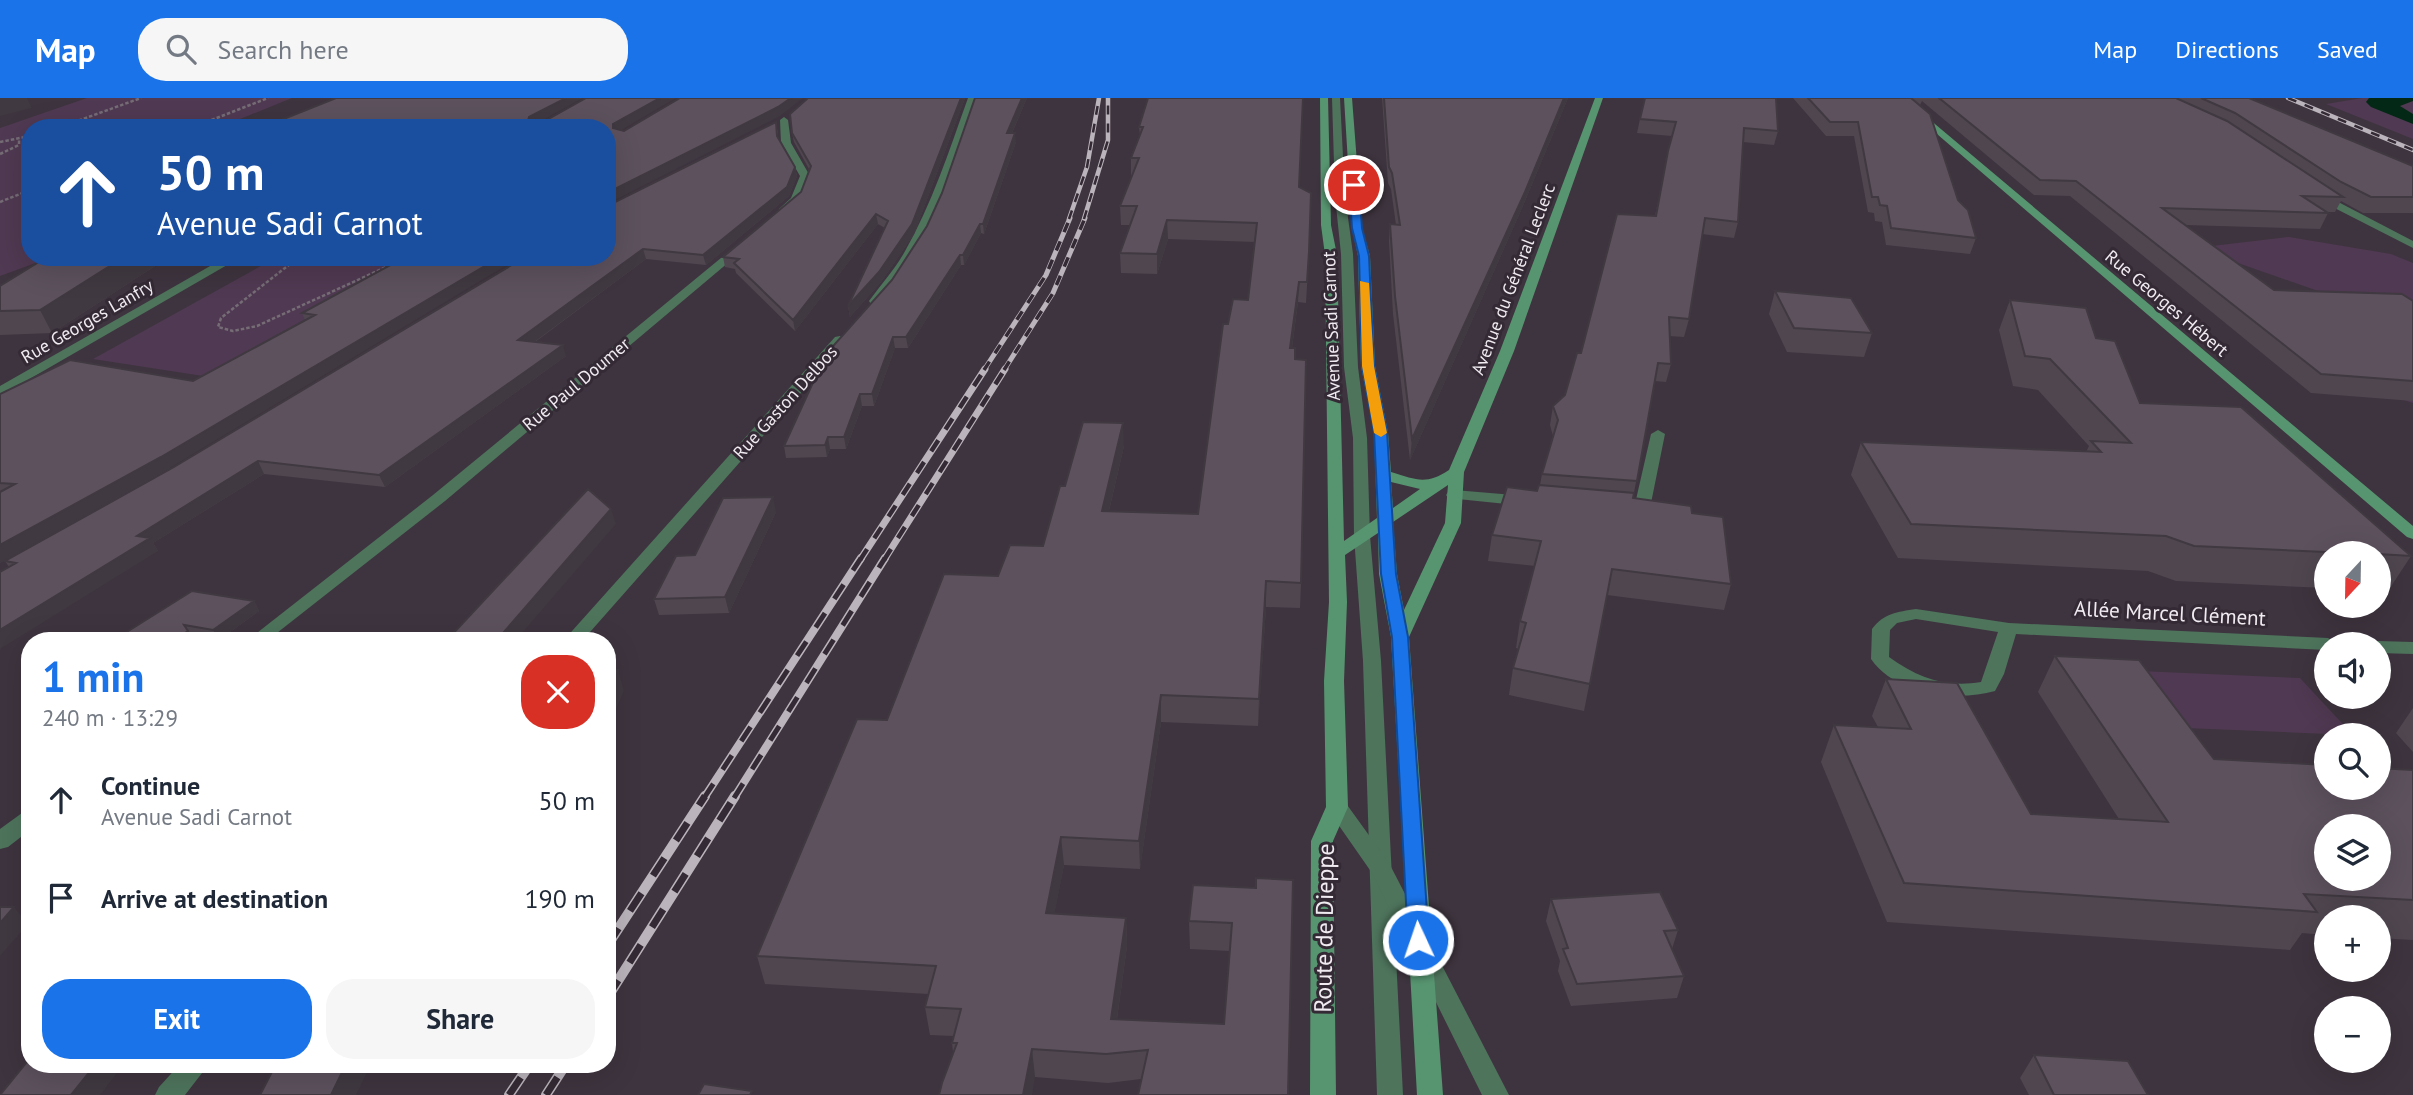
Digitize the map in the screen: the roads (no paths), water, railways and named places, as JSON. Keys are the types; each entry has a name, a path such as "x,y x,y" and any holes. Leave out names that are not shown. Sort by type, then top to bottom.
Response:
{"main road":[{"name":"Avenue Sadi Carnot","path":"1324,98 1326,225 1331,255 1337,553"},
{"name":"Avenue Sadi Carnot","path":"1348,98 1357,228 1364,256 1368,366 1381,432 1388,574 1400,637"},
{"name":"Avenue du Général Leclerc","path":"1456,472 1507,351 1599,98"},
{"name":"Rue Georges Hébert","path":"1899,98 2413,534"},
{"path":"1337,553 1456,472"},
{"path":"1430,1095 1400,637 1453,523 1456,472"},
{"path":"1384,475 1397,481 1436,486"},
{"name":"Route de Dieppe","path":"1324,1095 1322,841 1337,807 1334,681 1337,553"}],"street":[{"path":"870,307 888,286 921,235 936,201 972,98"},
{"path":"1336,98 1340,196 1347,254 1351,367 1360,438 1362,536 1372,661 1391,1095"},
{"path":"777,216 796,199 805,176 782,142 784,120"},
{"path":"2305,186 2328,202 2413,245"},
{"name":"Rue Paul Doumer","path":"267,632 439,498 748,240"},
{"name":"Rue Georges Lanfry","path":"0,392 221,266"},
{"name":"Rue Gaston Delbos","path":"580,632 851,328"},
{"path":"1616,509 1642,508 1658,434"},
{"path":"1454,495 1549,503"},
{"name":"Allée Marcel Clément","path":"2009,628 1998,653 1996,675 1988,687 1950,692 1923,685 1898,674 1880,659 1881,629 1891,618 1916,614 2009,628 2314,643"},
{"path":"2391,647 2413,648"},
{"path":"1337,807 1381,869 1496,1095"},
{"path":"0,841 21,825"},
{"path":"168,1095 188,1073"}],"railway":[{"path":"1069,219 1087,167 1099,98"},
{"path":"1084,219 1108,140 1108,98"},
{"path":"2288,98 2413,150"},
{"path":"984,370 1046,275 1070,218"},
{"path":"1004,370 1053,293 1085,218"},
{"path":"860,560 985,369"},
{"path":"884,560 1005,369"},
{"path":"704,798 861,558"},
{"path":"734,798 885,558"},
{"path":"616,932 705,796"},
{"path":"616,984 735,796"},
{"path":"509,1095 524,1073"},
{"path":"546,1095 560,1073"}]}
